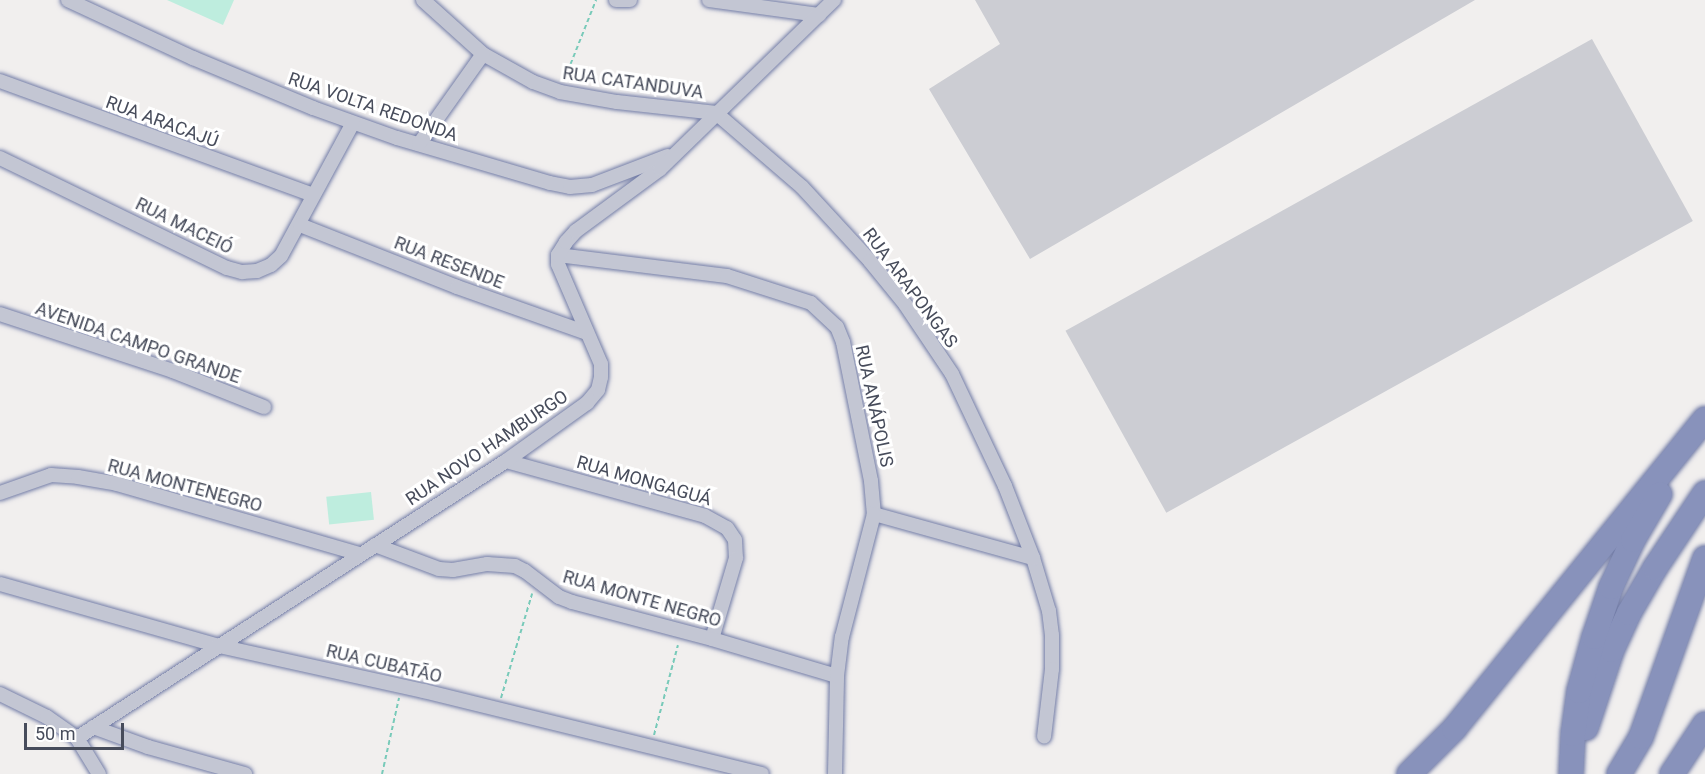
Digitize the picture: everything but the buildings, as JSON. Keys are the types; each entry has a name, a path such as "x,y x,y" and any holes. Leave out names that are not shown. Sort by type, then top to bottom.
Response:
{"highway":[{"path":"1409,774 1454,729 1705,419"},
{"path":"1571,774 1573,734 1579,691 1611,587 1633,540 1657,498 1705,427"},
{"path":"1576,774 1594,700 1616,641 1655,567 1705,493"},
{"path":"1619,774 1641,737 1705,558"},
{"path":"1672,774 1705,724"}],"street":[{"name":"RUA VOLTA REDONDA","path":"68,0 193,58 353,123 509,172 570,187 592,185 613,180 676,153"},
{"name":"RUA CATANDUVA","path":"423,0 483,54 512,72 560,92 617,102 716,113"},
{"path":"616,0 630,0"},
{"path":"709,0 819,15"},
{"path":"558,255 576,231 644,183 834,0"},
{"path":"419,144 483,54"},
{"name":"RUA ARACAJÚ","path":"0,81 313,195"},
{"name":"RUA ARAPONGAS","path":"716,113 802,187 870,261 905,304 952,374 978,424 1033,558 1049,610 1052,669 1044,737"},
{"name":"RUA MACEIÓ","path":"0,158 227,268 242,272 257,271 271,265 281,256 300,225 313,195 353,123"},
{"name":"RUA RESENDE","path":"300,225 457,287 587,333"},
{"name":"RUA NOVO HAMBURGO","path":"77,738 506,460 587,403 598,390 601,364 563,280 558,255"},
{"name":"RUA ANÁPOLIS","path":"558,255 727,276 811,303 837,327 843,342 871,481 874,514 842,637 837,676 835,774"},
{"name":"AVENIDA CAMPO GRANDE","path":"0,314 173,371 264,407"},
{"name":"RUA MONGAGUÁ","path":"506,460 661,502 705,516 727,528 735,540 736,558 712,639"},
{"name":"RUA MONTENEGRO","path":"0,493 51,475 78,477 117,484 359,554"},
{"path":"874,514 1033,558"},
{"name":"RUA MONTE NEGRO","path":"375,545 439,569 453,570 504,564 525,571 547,589 572,602 712,639 837,676"},
{"name":"RUA CUBATÃO","path":"0,584 219,646 402,686 762,774"},
{"path":"0,694 47,717 77,738 99,774"},
{"path":"93,727 205,769 245,774"}],"path":[{"path":"560,92 596,0"},
{"path":"497,709 536,579"},
{"path":"650,746 682,632"},
{"path":"382,774 402,686"}],"green space":[{"path":"167,0 234,0 223,25"},
{"path":"371,492 374,520 329,525 326,497"}]}
